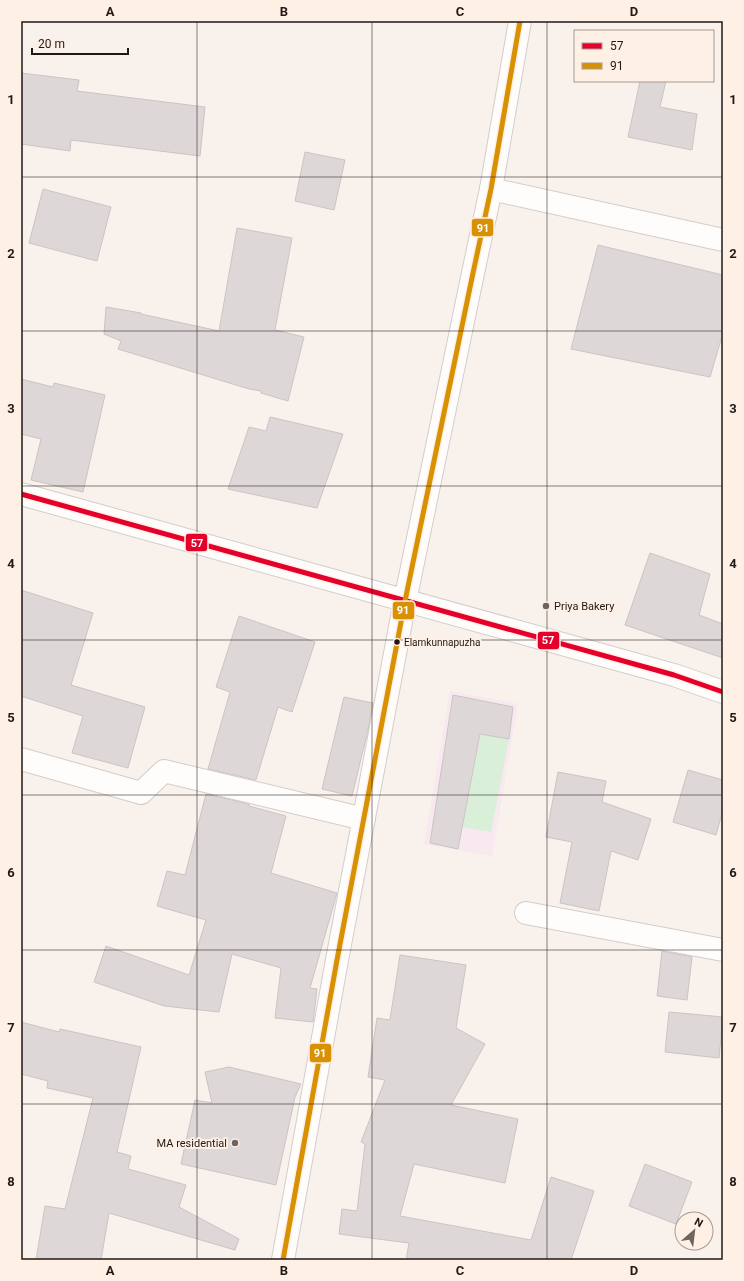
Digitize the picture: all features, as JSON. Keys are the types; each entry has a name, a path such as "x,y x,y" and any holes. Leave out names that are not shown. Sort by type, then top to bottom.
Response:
{"main road":[{"path":"283,1260 364,819 406,601 491,189 520,21"},
{"path":"491,189 723,240"},
{"path":"21,494 674,675 723,692"},
{"path":"21,759 141,793 164,771 364,819"},
{"path":"526,912 723,950"}],"shaded area":[{"path":"450,691 518,704 492,856 424,844"}],"green space":[{"path":"481,734 509,739 491,832 462,827"}],"building":[{"path":"21,73 79,80 77,91 205,107 200,156 71,140 70,151 21,144"},
{"path":"640,82 666,82 660,107 697,114 692,150 628,137"},
{"path":"305,152 345,160 334,210 295,201"},
{"path":"43,189 111,207 97,261 29,243"},
{"path":"237,228 292,238 275,330 304,337 288,401 261,393 261,391 249,389 118,349 121,341 104,334 106,307 141,313 219,331"},
{"path":"598,245 723,275 723,333 710,377 571,349"},
{"path":"21,379 53,387 54,383 105,395 83,492 31,480 41,439 21,434"},
{"path":"270,417 343,434 317,508 228,489 249,427 266,431"},
{"path":"650,553 710,574 699,615 723,624 723,658 625,625"},
{"path":"21,590 93,613 71,685 145,707 128,768 72,753 83,716 21,696"},
{"path":"239,616 315,642 292,712 278,707 256,780 208,769 230,692 216,687"},
{"path":"453,695 513,707 509,739 480,734 458,849 430,843"},
{"path":"344,697 373,703 352,796 322,789"},
{"path":"688,770 723,780 723,810 716,835 673,822"},
{"path":"558,772 606,781 602,802 651,819 638,860 611,851 599,911 560,903 572,842 546,837"},
{"path":"206,794 249,804 249,806 286,816 271,873 337,893 310,988 317,989 313,1022 275,1018 281,968 232,954 219,1012 164,1006 94,982 106,946 189,975 206,920 157,906 167,871 185,875"},
{"path":"662,951 692,957 687,1000 657,996"},
{"path":"400,955 466,965 456,1028 485,1044 451,1105 518,1119 505,1183 414,1164 400,1216 531,1240 551,1177 594,1191 571,1260 406,1260 409,1243 339,1234 342,1209 357,1211 365,1144 361,1142 385,1080 368,1077 377,1018 390,1020"},
{"path":"669,1012 723,1017 719,1058 665,1052"},
{"path":"21,1022 59,1032 60,1029 141,1047 117,1152 131,1156 128,1169 186,1185 179,1207 239,1239 235,1250 109,1213 101,1260 36,1260 45,1206 65,1209 93,1098 47,1088 48,1081 21,1074"},
{"name":"MA residential","path":"229,1067 301,1084 295,1097 276,1185 181,1164 195,1100 212,1103 205,1072"},
{"path":"645,1164 692,1182 681,1211 674,1211 674,1223 629,1206"}],"transit line":[{"name":"91","path":"283,1260 337,960 405,601 491,189 520,21"},
{"name":"57","path":"21,494 674,675 723,692"}],"place":[{"name":"Priya Bakery","path":"546,606"},
{"name":"Elamkunnapuzha","path":"397,642"},
{"name":"MA residential","path":"235,1143"}]}
